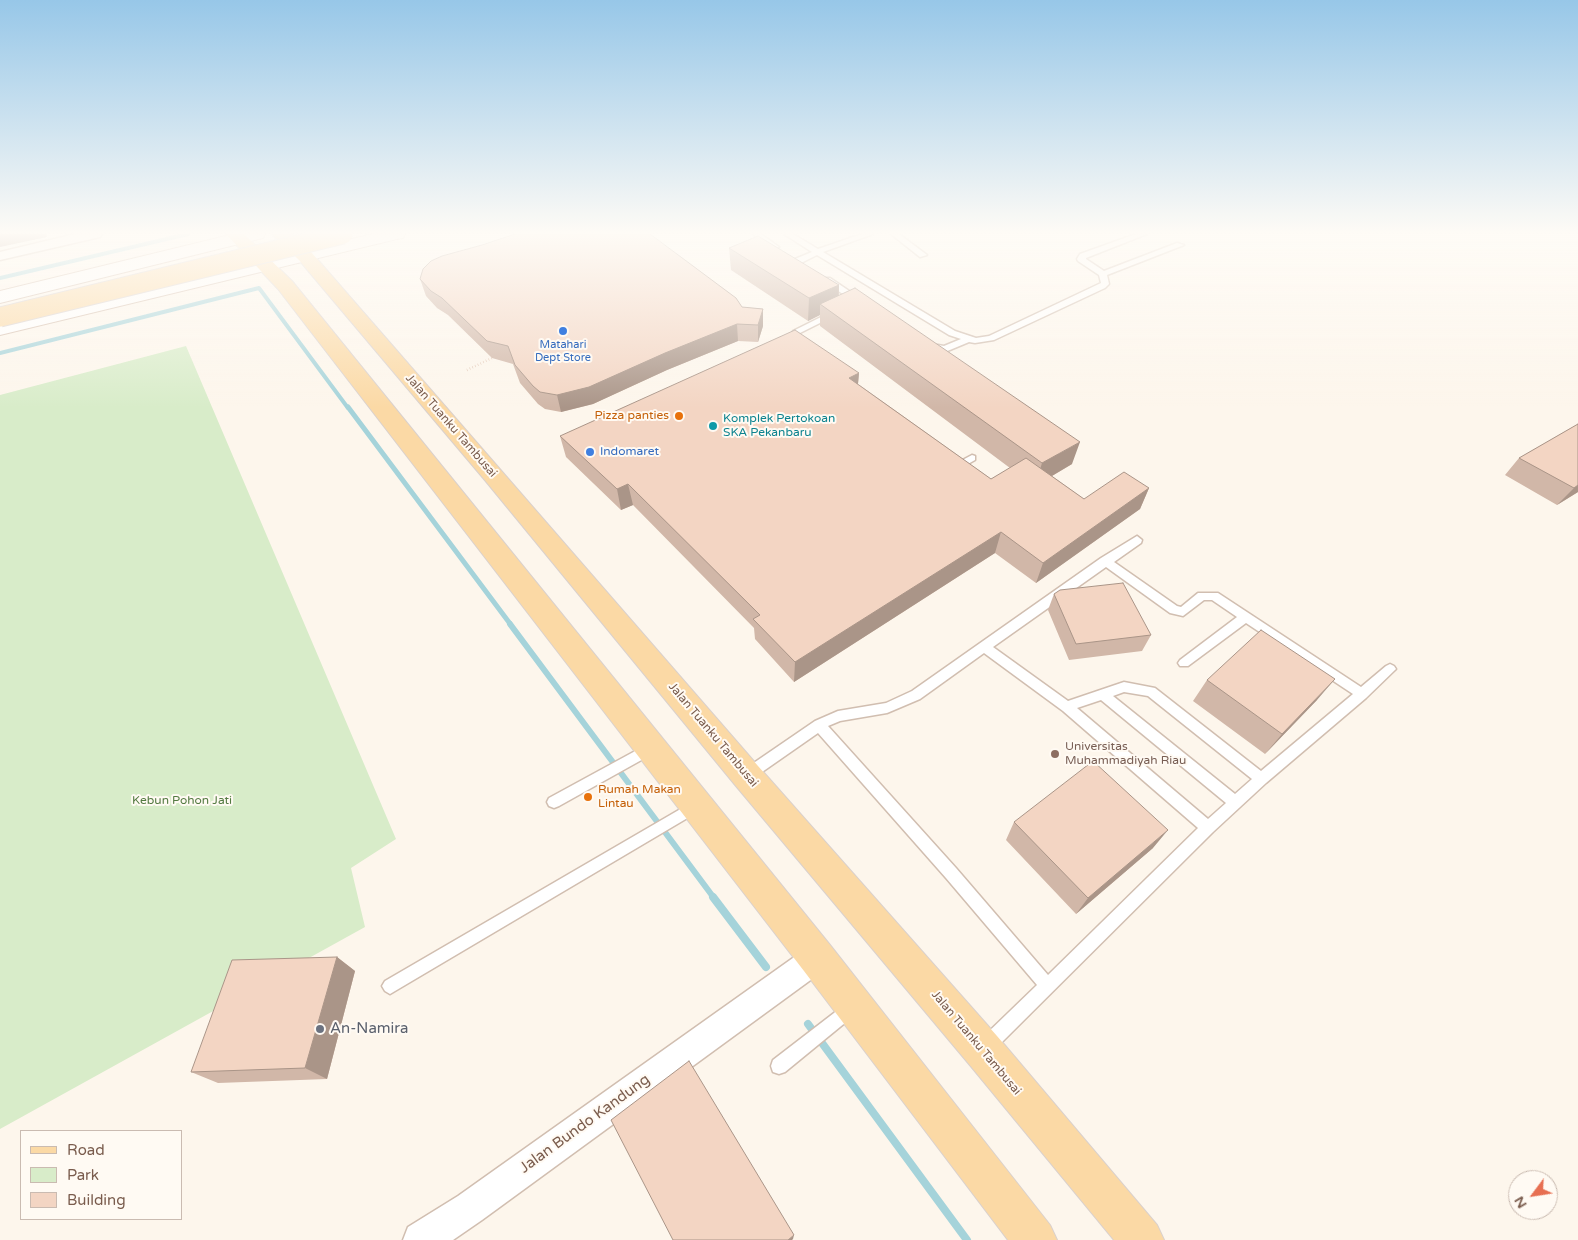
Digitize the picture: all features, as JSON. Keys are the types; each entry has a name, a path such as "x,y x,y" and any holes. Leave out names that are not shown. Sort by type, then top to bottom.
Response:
{"main road":[{"path":"0,307 75,292"},
{"path":"0,317 104,292"},
{"name":"Jalan Tuanku Tambusai","path":"292,292 650,749 817,958 1035,1240"},
{"name":"Jalan Tuanku Tambusai","path":"344,292 492,473 1142,1240"}],"street":[{"path":"0,297 21,292"},
{"path":"40,292 40,320"},
{"path":"0,329 40,320 127,292"},
{"name":"Jalan Bundo Kandung","path":"421,1240 470,1208 817,958"}],"lane":[{"path":"846,292 861,302 848,308"},
{"path":"883,292 952,333 976,341 991,338 1089,292"},
{"path":"797,331 840,312"},
{"path":"924,343 940,350 968,339"},
{"path":"956,468 972,458"},
{"path":"747,776 819,725 838,716 887,708 909,698 985,648 1137,540"},
{"path":"1105,561 1174,610 1183,612 1202,596 1209,594 1362,694"},
{"path":"1184,664 1245,617"},
{"path":"985,648 1068,706 1208,828"},
{"path":"982,1050 1208,828 1261,779 1390,669"},
{"path":"1068,706 1124,687 1151,692 1261,779"},
{"path":"1102,694 1236,803"},
{"path":"819,725 951,873 1047,985"},
{"path":"554,802 650,749"},
{"path":"390,986 696,806"},
{"path":"778,1066 853,1007"}],"path":[{"path":"467,370 492,358"}],"green space":[{"name":"Kebun Pohon Jati","path":"186,346 396,839 351,868 365,927 0,1129 0,395"}],"building":[{"path":"432,292 728,292 736,298 742,307 763,309 758,325 737,324 665,353 589,387 557,395 540,392 515,365 508,346 487,341 442,298"},
{"path":"799,292 823,292 809,298"},
{"path":"847,292 861,292 1080,442 1042,463 820,304"},
{"path":"795,330 859,373 849,378 991,479 1026,458 1084,499 1124,472 1149,488 1043,563 1001,532 795,662 753,619 760,615 628,484 617,489 560,436"},
{"path":"1578,424 1578,485 1574,488 1519,458"},
{"path":"1123,583 1151,635 1076,644 1054,594 1060,590"},
{"path":"1261,630 1335,679 1282,734 1207,680"},
{"path":"1093,761 1168,830 1088,898 1014,822"},
{"path":"337,957 305,1068 191,1072 232,960"},
{"path":"689,1061 794,1235 788,1240 673,1240 611,1120"}],"waterway":[{"path":"0,353 244,292"},
{"path":"262,292 348,408"},
{"path":"348,407 511,625"},
{"path":"510,624 714,898"},
{"path":"713,897 766,967"},
{"path":"808,1024 967,1240"}],"place":[{"name":"Matahari Dept Store","path":"563,331"},
{"name":"Pizza panties","path":"679,416"},
{"name":"Komplek Pertokoan SKA Pekanbaru","path":"713,426"},
{"name":"Indomaret","path":"590,452"},
{"name":"Universitas Muhammadiyah Riau","path":"1055,754"},
{"name":"Rumah Makan Lintau","path":"588,797"},
{"name":"An-Namira","path":"320,1029"}]}
